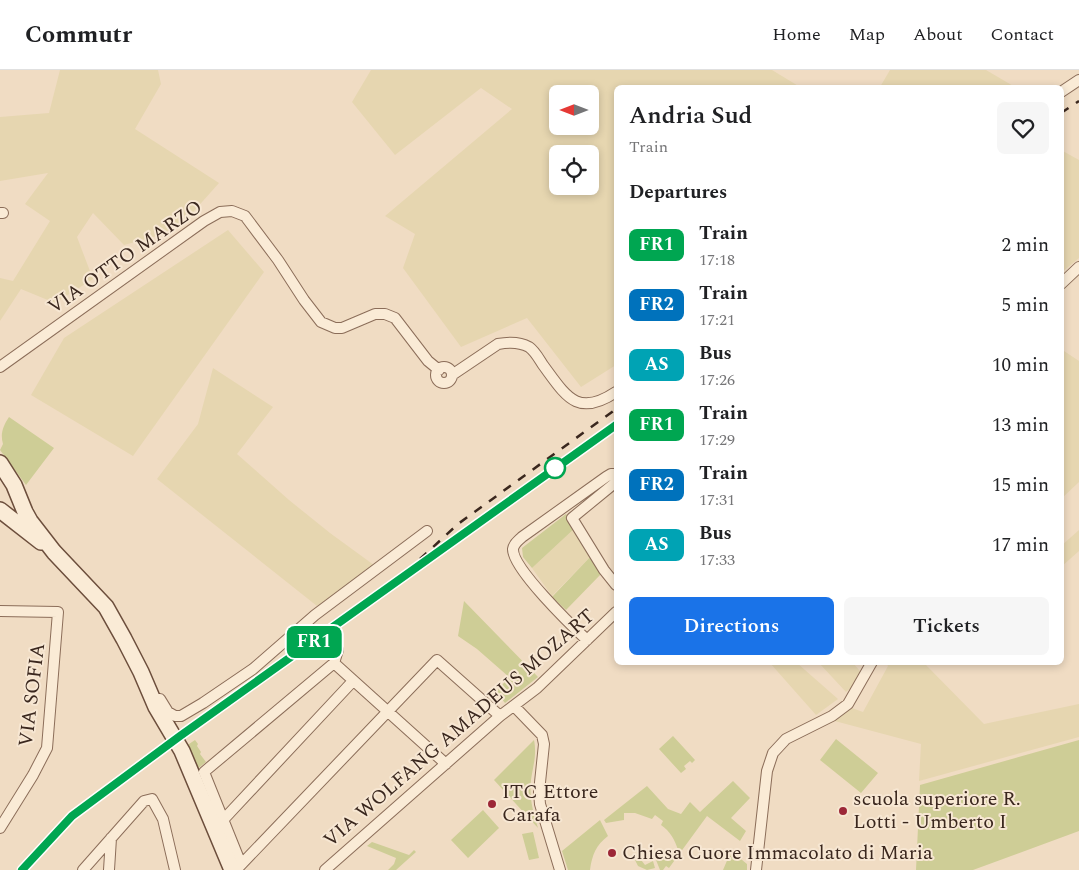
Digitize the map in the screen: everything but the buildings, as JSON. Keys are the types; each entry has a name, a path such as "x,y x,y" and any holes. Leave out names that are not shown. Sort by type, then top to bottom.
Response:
{"main road":[{"path":"0,462 17,490 25,512 54,552 106,607 141,672 156,708 182,751 219,822 236,868"},
{"path":"0,509 10,509 13,507 17,501 17,490"},
{"path":"0,509 54,552"}],"street":[{"path":"1064,90 1079,80"},
{"name":"VIA OTTO MARZO","path":"0,367 204,221 220,212 232,210 245,216 321,322 335,328 342,328 375,314 385,314 395,318 428,361 439,370 437,376 443,382 449,381 452,375 498,344 507,342 529,348 571,400 590,404 614,393"},
{"path":"1064,281 1079,267"},
{"path":"587,640 554,610 516,561 513,549 515,543 522,537 606,477 614,474"},
{"path":"614,484 572,518 604,570 614,582"},
{"path":"152,698 160,699 168,712 175,716 181,716 203,703 253,669 315,615 427,530"},
{"name":"VIA SOFIA","path":"0,611 58,612 47,748 33,775 1,824"},
{"name":"VIA WOLFANG AMADEUS MOZART","path":"325,870 500,716 514,706 534,684 587,640 614,614"},
{"path":"331,636 338,650 334,663 204,772 219,822 353,681"},
{"path":"236,868 438,660 493,704 500,716"},
{"path":"334,663 446,764"},
{"path":"756,870 767,771 773,753 786,739 832,716 848,704 870,665"},
{"path":"514,706 542,735 544,744 539,792 540,804 560,870"},
{"path":"83,870 144,801 152,799 163,819 175,870"},
{"path":"109,870 111,838"}],"shaded area":[{"path":"60,70 158,70 161,84 135,129 219,183 194,211 164,234 124,245 93,213 77,237 93,279 55,303 21,289 0,321 0,278 13,281 50,221 25,204 48,173 0,181 0,117 49,113"},
{"path":"371,70 772,70 797,85 614,85 614,366 581,387 527,318 461,347 403,268 415,234 385,216 512,109 481,88 395,155 352,102"},
{"path":"890,70 986,70 1012,85 881,85"},
{"path":"1064,152 1079,160 1079,258 1064,270"},
{"path":"228,230 264,272 133,456 31,395 64,338"},
{"path":"1064,351 1079,361 1079,482 1064,496"},
{"path":"213,368 273,407 237,454 289,500 378,568 317,606 157,479 198,424"},
{"path":"9,417 54,448 26,485 0,450 3,444 3,430"},
{"path":"566,514 575,528 532,568 523,557 522,548"},
{"path":"575,528 591,556 552,596 532,568"},
{"path":"1079,530 1079,551 1064,564 1064,543"},
{"path":"592,555 601,574 566,610 552,597"},
{"path":"464,601 538,677 505,703 496,692 509,677 477,649 458,636"},
{"path":"772,665 799,665 838,699 816,715"},
{"path":"821,665 855,665 860,671 853,686 846,692"},
{"path":"926,665 984,724 1079,704 1079,737 919,781 921,744 831,720 852,708 863,712 888,666"},
{"path":"673,736 695,760 692,763 690,761 684,766 686,769 681,773 659,749"},
{"path":"836,739 878,773 861,793 820,760"},
{"path":"195,740 201,752 200,754 206,762 196,770 186,746"},
{"path":"534,740 535,756 531,792 538,828 494,780"},
{"path":"1079,740 1079,831 973,870 916,870 920,785"},
{"path":"733,781 750,798 731,818 746,831 740,841 707,816 669,868 666,866 663,870 660,870 656,860 678,850 672,836 661,825 663,821 655,815 652,819 635,813 624,813 624,820 606,823 604,820 647,786 668,809 681,814 690,802 700,812"},
{"path":"483,810 499,828 468,858 451,840"},
{"path":"600,820 608,836 595,851 590,870 568,870 562,851"},
{"path":"533,832 539,858 529,860 522,834"},
{"path":"372,842 409,855 414,850 416,852 396,870 388,870 394,864 396,858 367,846"},
{"path":"736,855 747,864 747,870 723,870 729,856"},
{"path":"638,856 645,865 653,861 655,868 647,870 638,866 635,860"}],"railway":[{"path":"1064,111 1079,101"},
{"path":"420,559 458,524 614,410"},
{"path":"162,749 614,426"},
{"path":"22,870 72,816 155,755"}],"train":[{"name":"FR1","path":"22,870 72,816 180,736 614,426"}],"place":[{"name":"ITC Ettore Carafa","path":"492,804"},
{"name":"scuola superiore R. Lotti - Umberto I","path":"843,811"},
{"name":"Chiesa Cuore Immacolato di Maria","path":"612,853"}]}
